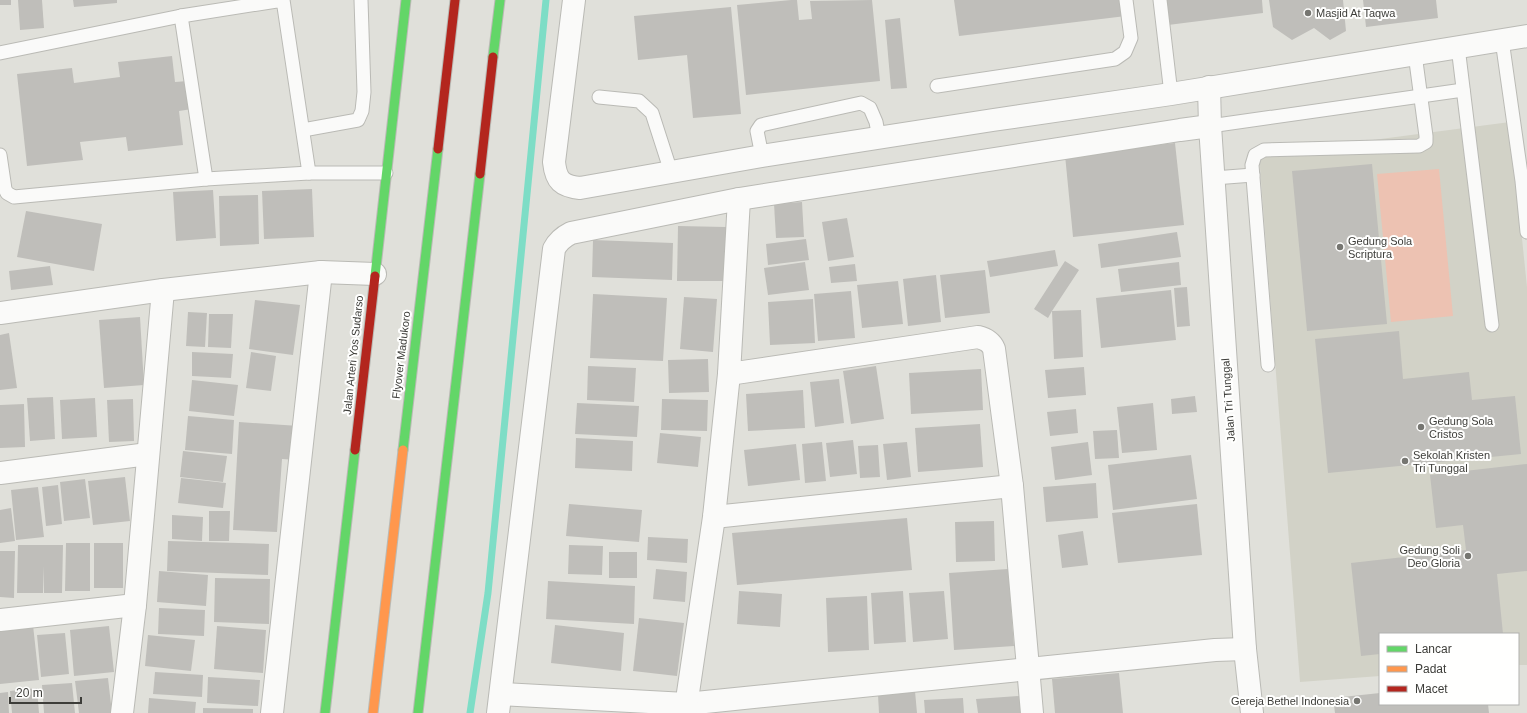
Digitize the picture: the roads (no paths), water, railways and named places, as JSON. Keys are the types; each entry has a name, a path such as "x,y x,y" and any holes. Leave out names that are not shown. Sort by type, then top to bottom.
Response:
{"highway":[{"name":"Jalan Arteri Yos Sudarso","path":"325,713 406,0"},
{"name":"Flyover Madukoro","path":"373,713 455,0"},
{"path":"418,713 500,0"}],"street":[{"path":"574,0 554,162 556,175 560,181 566,185 580,188 762,156 1171,94 1527,36"},
{"name":"Jalan Tri Tunggal","path":"1209,87 1210,126 1245,649 1252,713"},
{"path":"1210,126 739,200 571,233 557,242 554,250 499,703 685,708 1027,669 1215,650 1245,649"},
{"path":"685,708 714,516 729,374 739,200"},
{"path":"272,713 321,272"},
{"path":"0,313 163,290 321,272 375,274"},
{"path":"122,713 134,605 163,290"},
{"path":"729,374 978,337 990,342 994,349 1012,486 1032,713"},
{"path":"0,473 148,454"},
{"path":"714,516 1012,486"},
{"path":"0,620 134,605"}],"lane":[{"path":"0,53 181,16 284,0 309,173"},
{"path":"303,130 358,120 361,116 364,92 361,0"},
{"path":"937,86 1115,59 1125,52 1131,38 1126,0"},
{"path":"1160,0 1171,94"},
{"path":"181,16 206,179"},
{"path":"1502,40 1522,181 1527,232"},
{"path":"1458,48 1492,325"},
{"path":"1268,365 1252,176 1252,165 1255,155 1264,150 1419,146 1423,144 1426,142 1426,136 1416,54"},
{"path":"1210,126 1464,90"},
{"path":"599,97 639,101 652,113 670,172"},
{"path":"762,156 758,131 761,125 861,103 870,108 876,122 879,138"},
{"path":"0,154 5,189 7,193 14,197 206,179 309,173 386,173"},
{"path":"1214,178 1252,176"}],"waterway":[{"path":"470,713 488,593 546,0"}],"place":[{"name":"Masjid At Taqwa","path":"1308,13"},
{"name":"Gedung Sola Scriptura","path":"1340,247"},
{"name":"Gedung Sola Cristos","path":"1421,427"},
{"name":"Sekolah Kristen Tri Tunggal","path":"1405,461"},
{"name":"Gedung Soli Deo Gloria","path":"1468,556"},
{"name":"Gereja Bethel Indonesia","path":"1357,701"}]}
